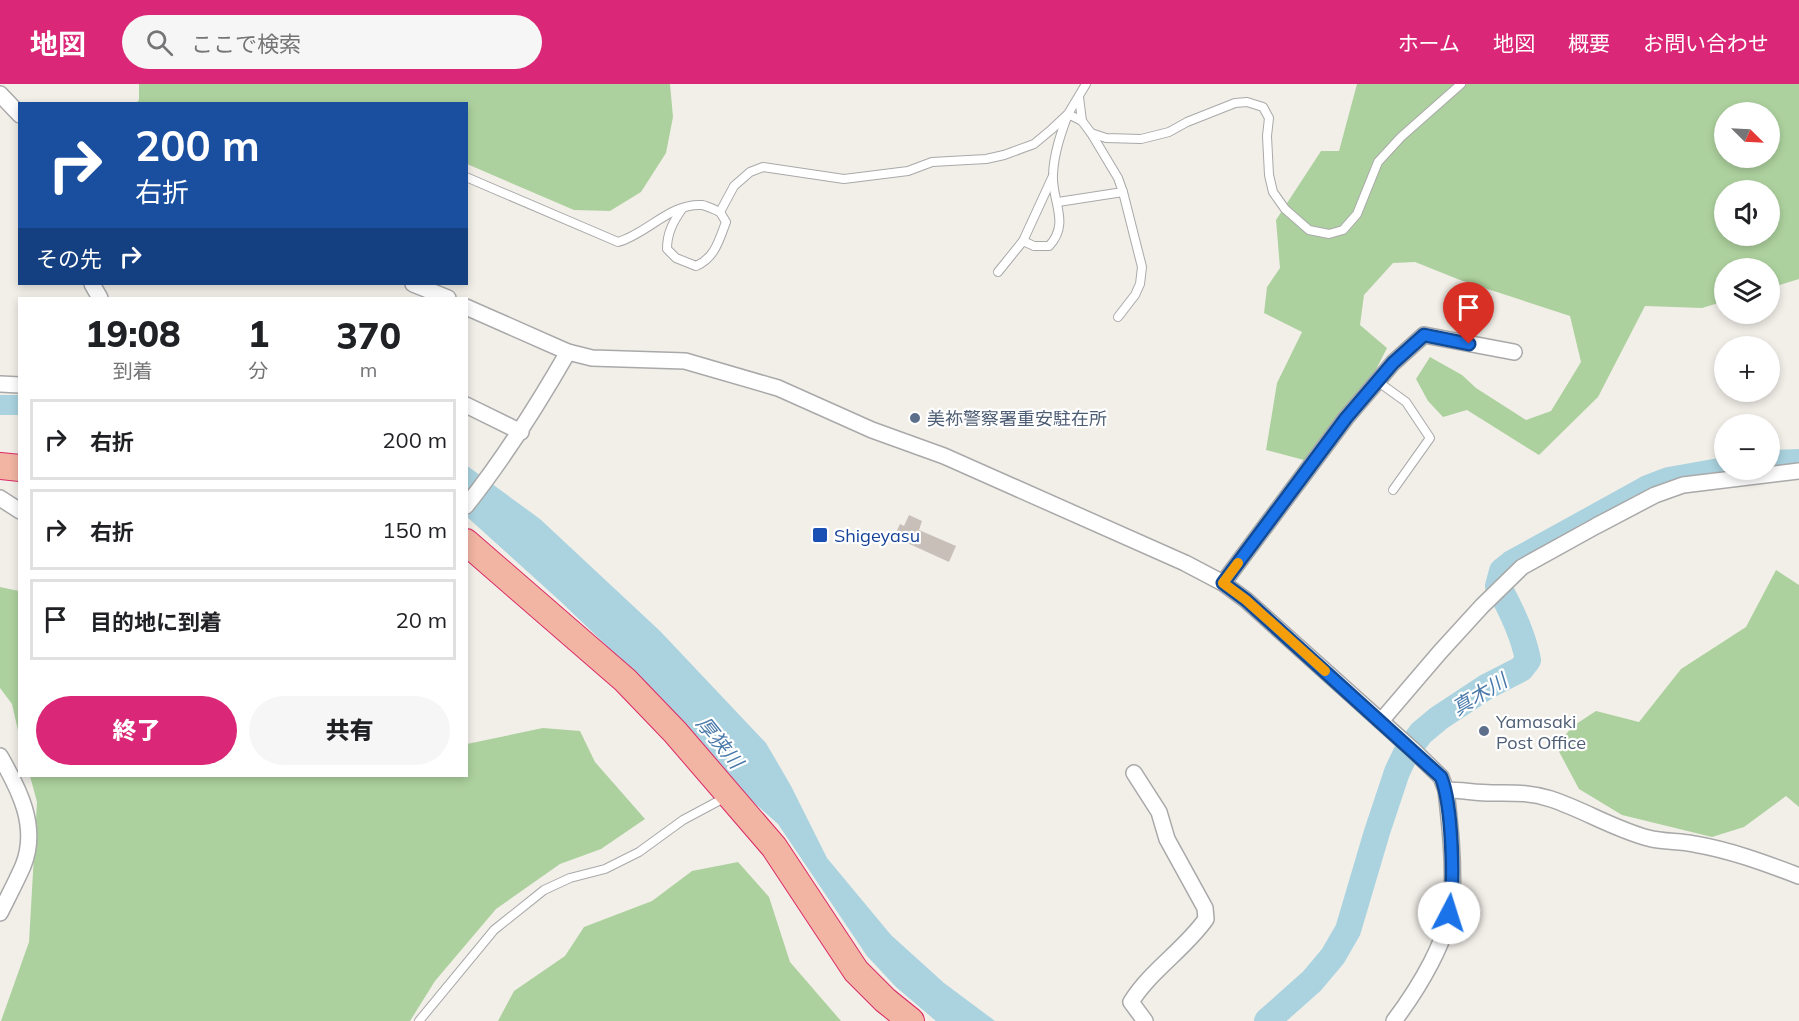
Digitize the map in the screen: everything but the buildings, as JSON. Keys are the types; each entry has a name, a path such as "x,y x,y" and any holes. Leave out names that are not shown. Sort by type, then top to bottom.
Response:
{"highway":[{"path":"0,466 18,468"},
{"path":"468,544 625,680 675,732 774,847 856,971 885,1000 911,1021"}],"street":[{"path":"0,94 18,113"},
{"path":"416,285 446,297"},
{"path":"468,308 568,352 592,358 685,361 778,388 872,430 944,456 1007,483 1185,563 1223,583 1246,600 1441,777 1446,790 1452,898 1445,928 1432,958 1418,985 1394,1021"},
{"path":"1223,583 1346,418 1393,363 1424,335 1514,352"},
{"path":"468,503 521,432 568,352"},
{"path":"0,384 18,385"},
{"path":"468,406 521,432"},
{"path":"1381,721 1482,606 1522,567 1655,495 1683,485 1799,471"},
{"path":"0,498 18,509"},
{"path":"0,756 15,781 28,818 28,841 24,864 0,913"},
{"path":"1134,773 1159,812 1167,839 1205,908 1206,919 1194,936 1138,989 1131,1002 1145,1021"},
{"path":"1446,790 1490,793 1524,792 1550,798 1623,831 1651,839 1695,844 1758,860 1799,876"}],"lane":[{"path":"998,272 1023,241 1052,176 1056,151 1068,114 1086,84"},
{"path":"1091,133 1106,138 1141,139 1169,132 1187,122 1235,103 1247,102 1263,107 1269,118 1267,136 1269,175 1273,192 1284,209 1309,230 1329,234 1343,230 1357,214 1378,162 1422,118 1461,84"},
{"path":"1079,97 1082,121"},
{"path":"1068,114 1082,121 1118,178 1142,267 1140,284 1135,296 1118,317"},
{"path":"720,212 734,186 750,172 763,167 844,179 908,171 932,162 986,159 1034,144 1068,114"},
{"path":"1023,241 1034,246 1049,246 1056,239 1060,227 1058,202 1052,176"},
{"path":"468,178 618,242 627,240 666,215 682,209 703,205 720,212 726,222 715,250 706,261 696,266 676,258 667,249 667,238 671,226 682,209"},
{"path":"1058,202 1123,192"},
{"path":"1377,381 1406,402 1430,438 1393,490"},
{"path":"419,1021 494,930 544,890 570,878 605,869 639,852 683,820 730,795"}],"green space":[{"path":"139,84 670,84 673,117 666,153 641,192 610,211 574,210 468,164 468,102 137,102"},
{"path":"1357,84 1799,84 1799,279 1780,285 1780,258 1714,258 1714,304 1702,308 1645,306 1598,397 1539,455 1467,410 1443,417 1428,401 1416,379 1430,357 1462,375 1476,388 1526,420 1551,411 1581,362 1570,316 1460,280 1415,262 1393,263 1364,295 1360,325 1387,348 1369,383 1304,460 1266,450 1277,383 1302,332 1264,313 1267,287 1280,268 1276,220 1321,151 1339,151"},
{"path":"1776,570 1799,585 1799,807 1786,796 1744,827 1712,837 1622,815 1579,789 1556,746 1573,726 1596,711 1639,722 1681,669 1746,627"},
{"path":"0,587 18,591 18,731 12,704 0,688"},
{"path":"543,728 580,731 595,762 645,819 601,849 560,864 496,909 435,981 410,1021 1,1021 29,942 37,802 30,777 468,777 468,744"},
{"path":"738,862 769,897 790,962 841,1021 498,1021 514,991 565,956 584,927 652,901 692,871"}],"water":[{"path":"0,395 18,395 18,415 0,415"},
{"name":"厚狭川","path":"468,466 540,519 660,631 766,743 791,786 827,858 891,935 944,983 995,1021 936,1021 896,987 867,956 778,824 741,791 653,690 560,601 468,518"}],"waterway":[{"name":"真木川","path":"1780,463 1799,462"},
{"name":"真木川","path":"1267,1021 1312,981 1333,956 1348,930 1377,832 1397,772 1406,753 1421,733 1439,718 1486,687 1521,669 1528,660 1516,622 1498,586 1502,571 1512,563 1648,488 1669,480 1714,472"}],"slow traffic":[{"path":"1238,563 1223,583 1246,600 1325,671"}],"place":[{"name":"美祢警察署重安駐在所","path":"915,418"},
{"name":"Shigeyasu","path":"820,535"},
{"name":"Yamasaki Post Office","path":"1484,731"}],"route":[{"path":"1449,913 1452,898 1449,815 1446,790 1441,777 1246,600 1223,583 1346,418 1393,363 1424,335 1469,344"}]}
